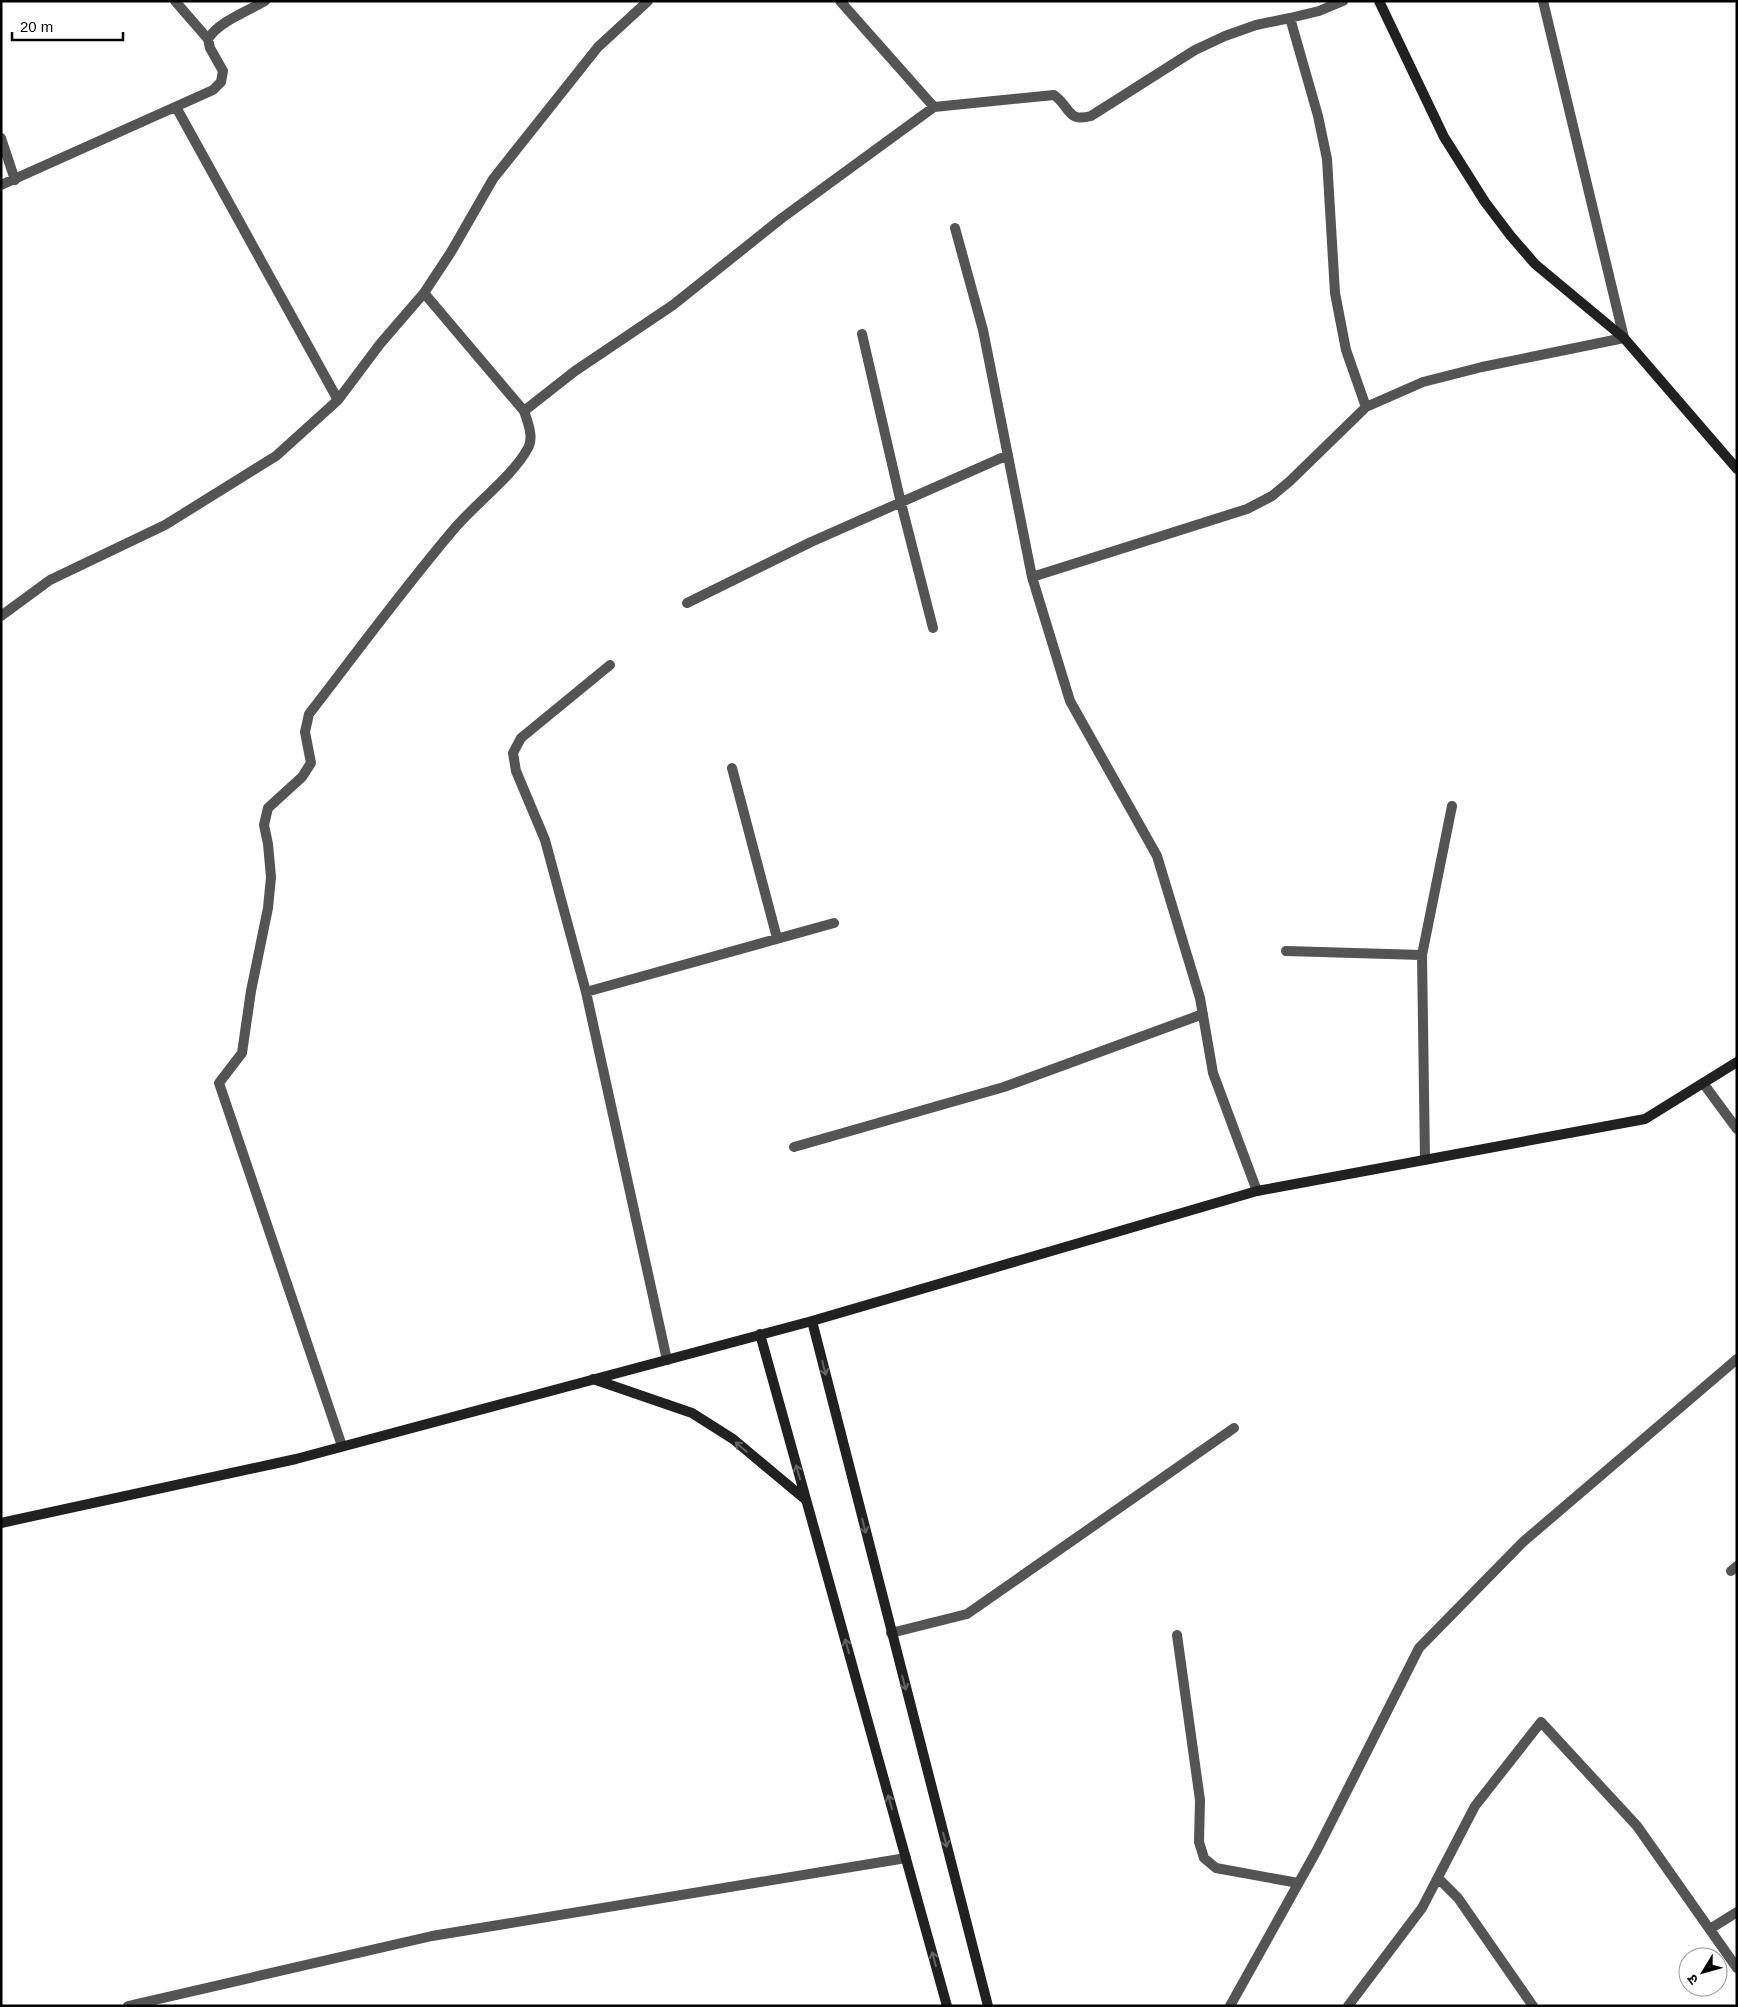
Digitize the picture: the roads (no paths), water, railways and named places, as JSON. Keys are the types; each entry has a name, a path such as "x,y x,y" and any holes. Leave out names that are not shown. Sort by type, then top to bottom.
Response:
{"main road":[{"path":"1380,1 1444,137 1485,202 1510,235 1535,264 1624,338 1737,469"},
{"path":"1,1523 296,1458 593,1380 812,1321 1257,1191 1645,1119 1737,1062"},
{"path":"812,1321 988,2006"},
{"path":"760,1334 946,2006"},
{"path":"593,1380 692,1412 732,1439 806,1500"}],"street":[{"path":"1,185 213,90 221,82 223,71 210,48 208,39 175,1"},
{"path":"208,39 213,31 265,1"},
{"path":"1,616 50,580 165,525 276,456 338,400 380,344 424,293 451,252 494,179 598,47 648,1"},
{"path":"840,1 934,107"},
{"path":"524,412 575,371 673,305 782,218 934,107 1054,95 1061,100 1072,116 1081,119 1091,116 1202,47 1225,36 1256,25 1319,11 1343,1"},
{"path":"1032,577 1247,509 1272,496 1290,481 1366,407 1432,380 1482,367 1624,338 1543,1"},
{"path":"1290,18 1318,116 1327,159 1334,293 1346,350 1366,407"},
{"path":"176,107 338,400"},
{"path":"1,138 15,180"},
{"path":"955,228 983,330 1032,577 1070,702 1157,856 1200,998 1213,1073 1257,1191"},
{"path":"342,1446 219,1083 242,1053 251,991 268,908 270,877 268,844 264,825 268,808 302,777 311,763 304,732 309,714 427,561 456,526 521,460 530,446 530,429 524,412 424,293"},
{"path":"862,334 900,503 933,628"},
{"path":"687,603 810,542 1008,455"},
{"path":"610,665 521,738 513,753 516,771 545,840 586,992 667,1360"},
{"path":"732,768 777,938"},
{"path":"1425,1160 1422,955 1452,806"},
{"path":"586,992 834,922"},
{"path":"1286,951 1422,955"},
{"path":"794,1147 1004,1087 1203,1014"},
{"path":"1703,1083 1737,1129"},
{"path":"1230,2006 1317,1850 1419,1648 1523,1542 1737,1359"},
{"path":"891,1633 967,1614 1234,1428"},
{"path":"1177,1635 1200,1800 1199,1842 1204,1858 1216,1868 1298,1883"},
{"path":"1348,2006 1422,1908 1475,1806 1541,1722 1638,1826 1737,1968"},
{"path":"128,2006 432,1936 906,1858"},
{"path":"1438,1878 1458,1898 1533,2006"},
{"path":"1710,1929 1737,1912"}]}
